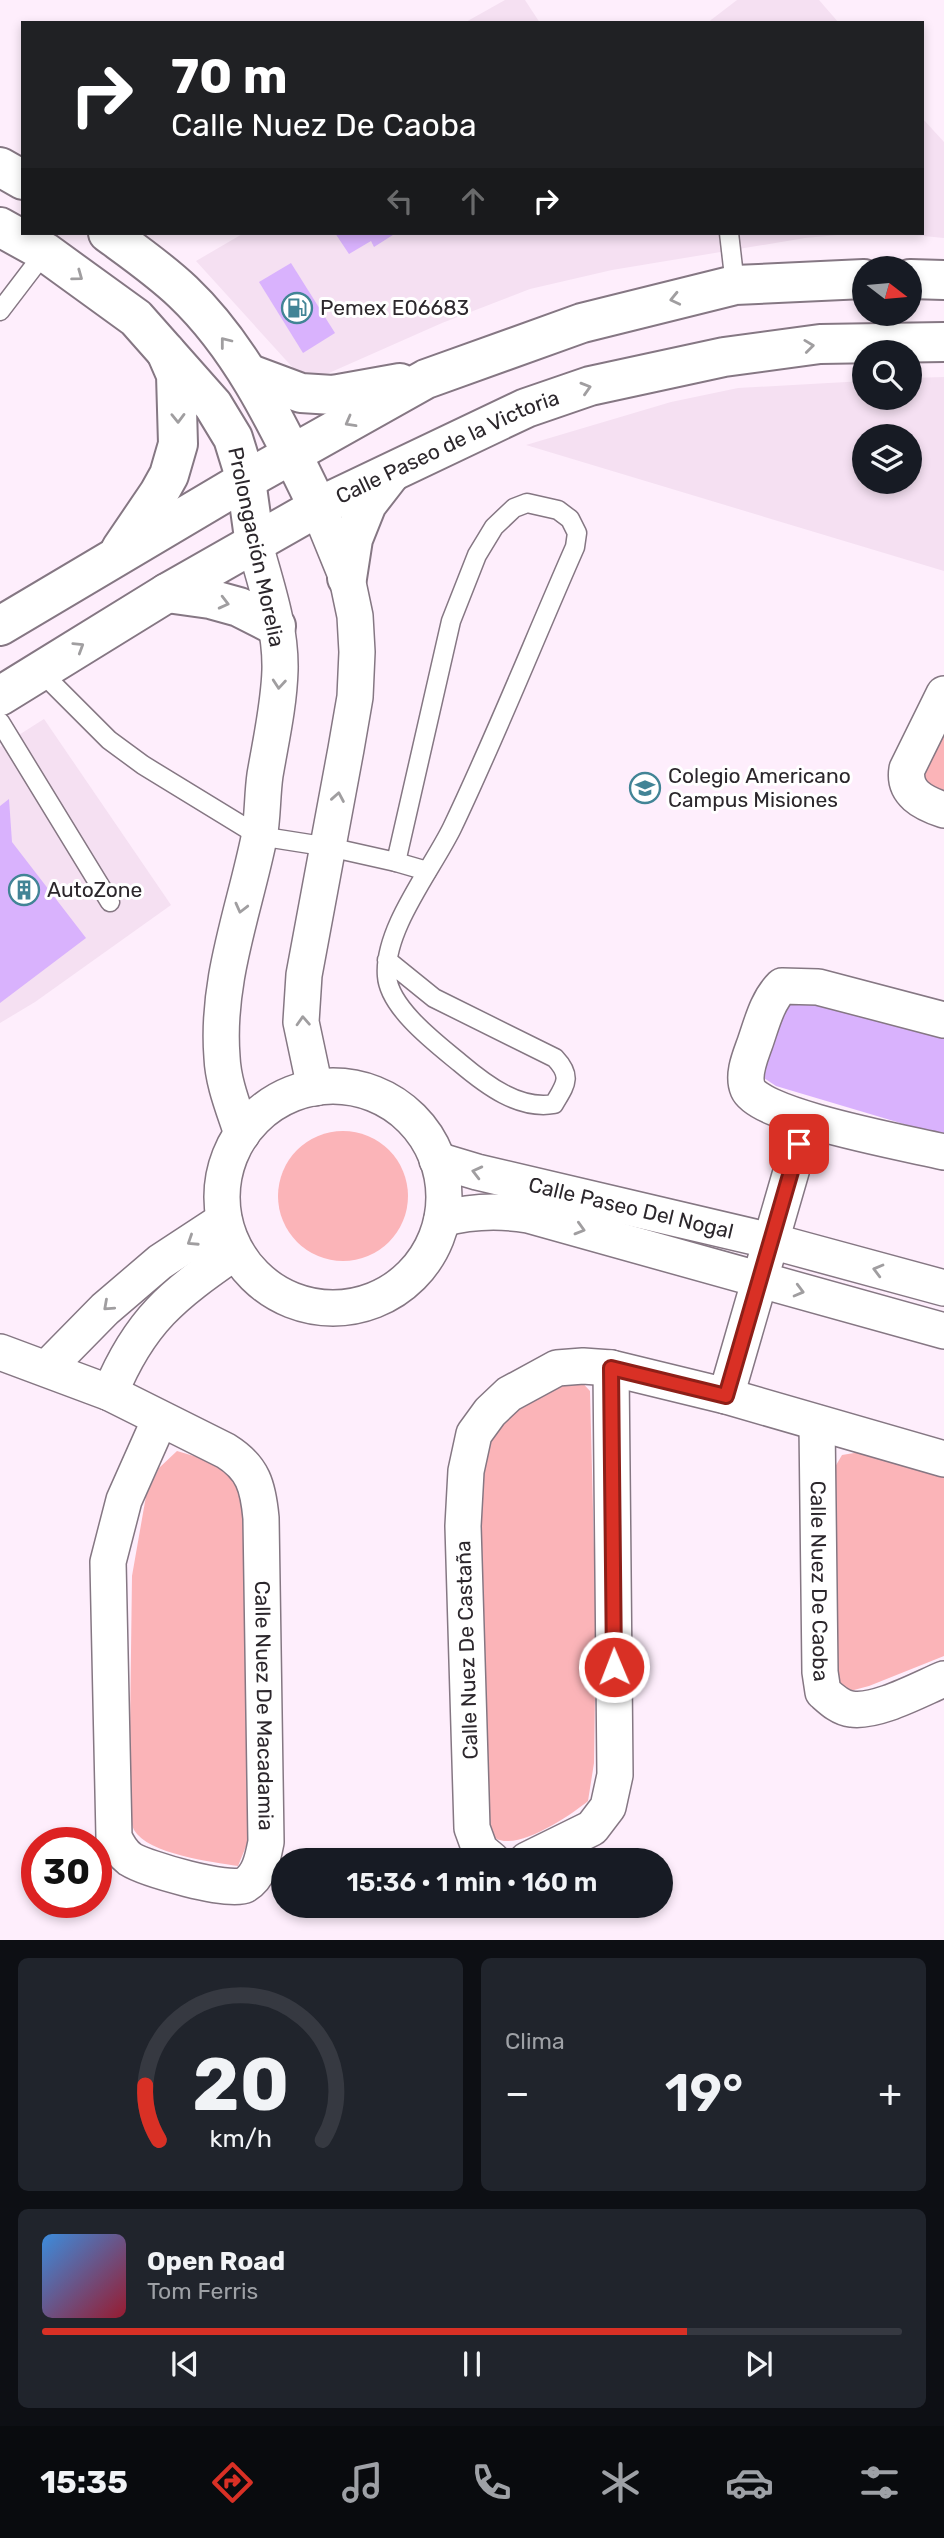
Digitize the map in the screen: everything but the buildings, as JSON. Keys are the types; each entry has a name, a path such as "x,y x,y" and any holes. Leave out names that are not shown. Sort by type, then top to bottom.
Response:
{"main road":[{"path":"0,167 21,179"},
{"name":"Prolongación Morelia","path":"0,227 45,252 136,318 213,404 233,438 246,481 255,545"},
{"path":"111,235 184,293 250,374 318,508"},
{"path":"922,279 944,280"},
{"path":"0,626 117,555 426,379 582,323 735,285 852,280"},
{"path":"136,318 158,313 201,311"},
{"name":"Calle Paseo de la Victoria","path":"0,696 167,593 318,508 526,408 590,386 724,357 820,344 944,342"},
{"path":"117,555 169,475 178,444 176,375 166,352"},
{"path":"250,374 301,393 333,394 426,379"},
{"path":"346,578 353,538 367,504 392,471"},
{"path":"167,593 210,599 239,607 276,626"}],"street":[{"path":"315,1088 301,1022 304,975 355,697 357,652 355,616 346,578 318,508"},
{"name":"Prolongación Morelia","path":"242,1134 228,1090 222,1059 221,1021 227,966 259,836 280,668 276,626 255,545"},
{"path":"944,694 907,769 905,780 910,790 920,798 944,810"},
{"path":"944,1020 818,987 782,986 770,1000 747,1066 746,1082 749,1093 757,1100 806,1120 944,1152"},
{"path":"343,1087 364,1091 383,1098 401,1110 429,1141 443,1179 442,1219 430,1251 410,1278 382,1298 350,1308 316,1308 284,1298 256,1279 230,1236 222,1190 228,1160 242,1134 269,1107 285,1097 315,1088 343,1087"},
{"path":"726,1396 806,1120"},
{"name":"Calle Paseo Del Nogal","path":"438,1160 477,1172 771,1241 944,1288"},
{"name":"Calle Paseo Del Nogal","path":"442,1219 496,1211 528,1215 944,1331"},
{"path":"47,1367 105,1309 160,1262 230,1236"},
{"path":"110,1393 122,1363 140,1335 230,1236"},
{"name":"Calle Nuez De Macadamia","path":"0,1352 47,1367 110,1393 239,1459 251,1474 258,1493 261,1518 266,1842 262,1861 254,1877 243,1886 226,1887 148,1868 130,1859 120,1850 114,1837 108,1562 124,1500 160,1419"},
{"name":"Calle Nuez De Castaña","path":"479,1848 472,1829 463,1526 466,1471 474,1434 490,1412 509,1394 557,1368 611,1368"},
{"path":"551,1848 592,1828 608,1807 615,1776 611,1368 726,1396 944,1459"},
{"name":"Calle Nuez De Caoba","path":"817,1423 820,1672 824,1692 838,1704 850,1709 868,1708 944,1679"}],"lane":[{"path":"729,235 735,285"},
{"path":"0,310 45,252"},
{"path":"387,960 435,998 555,1058 565,1068 566,1082 554,1104 540,1107 531,1104 499,1091 475,1076 405,1013 386,978 387,960 402,913 451,829 575,547 577,533 570,519 558,510 527,503 514,509 494,527 477,555 451,621 396,862"},
{"path":"40,671 121,749 259,836 329,847 427,871"},
{"path":"0,722 110,902"}],"shaded area":[{"path":"505,0 525,0 539,21 468,21"},
{"path":"737,0 819,0 837,21 710,21"},
{"path":"924,120 944,142 944,238 913,235 924,235"},
{"path":"241,235 837,235 612,270 530,289 442,323 329,373 314,375 294,369 196,261"},
{"path":"944,377 944,571 526,445 671,402 738,388 852,382 852,410 922,410 922,378"},
{"path":"44,719 171,905 35,1002 0,1023 0,747"},
{"path":"944,722 944,797 914,780"},
{"path":"343,1131 368,1136 389,1150 403,1171 408,1196 403,1221 389,1242 368,1256 343,1261 318,1256 297,1242 283,1221 278,1196 283,1171 297,1150 318,1136"},
{"path":"577,1377 590,1391 596,1630 594,1763 588,1801 543,1830 530,1836 505,1841 493,1837 483,1821 479,1495 485,1444 516,1410"},
{"path":"872,1450 944,1470 944,1656 850,1691 835,1680 835,1467 842,1455"},
{"path":"177,1451 214,1462 238,1481 247,1545 247,1844 238,1866 182,1856 152,1845 134,1830 131,1820 132,1576 146,1496 159,1468"}],"place":[{"name":"Pemex E06683","path":"297,308"},
{"name":"Colegio Americano Campus Misiones","path":"645,788"},
{"name":"AutoZone","path":"24,890"}],"route":[{"path":"614,1667 611,1368 726,1396 799,1144"}]}
